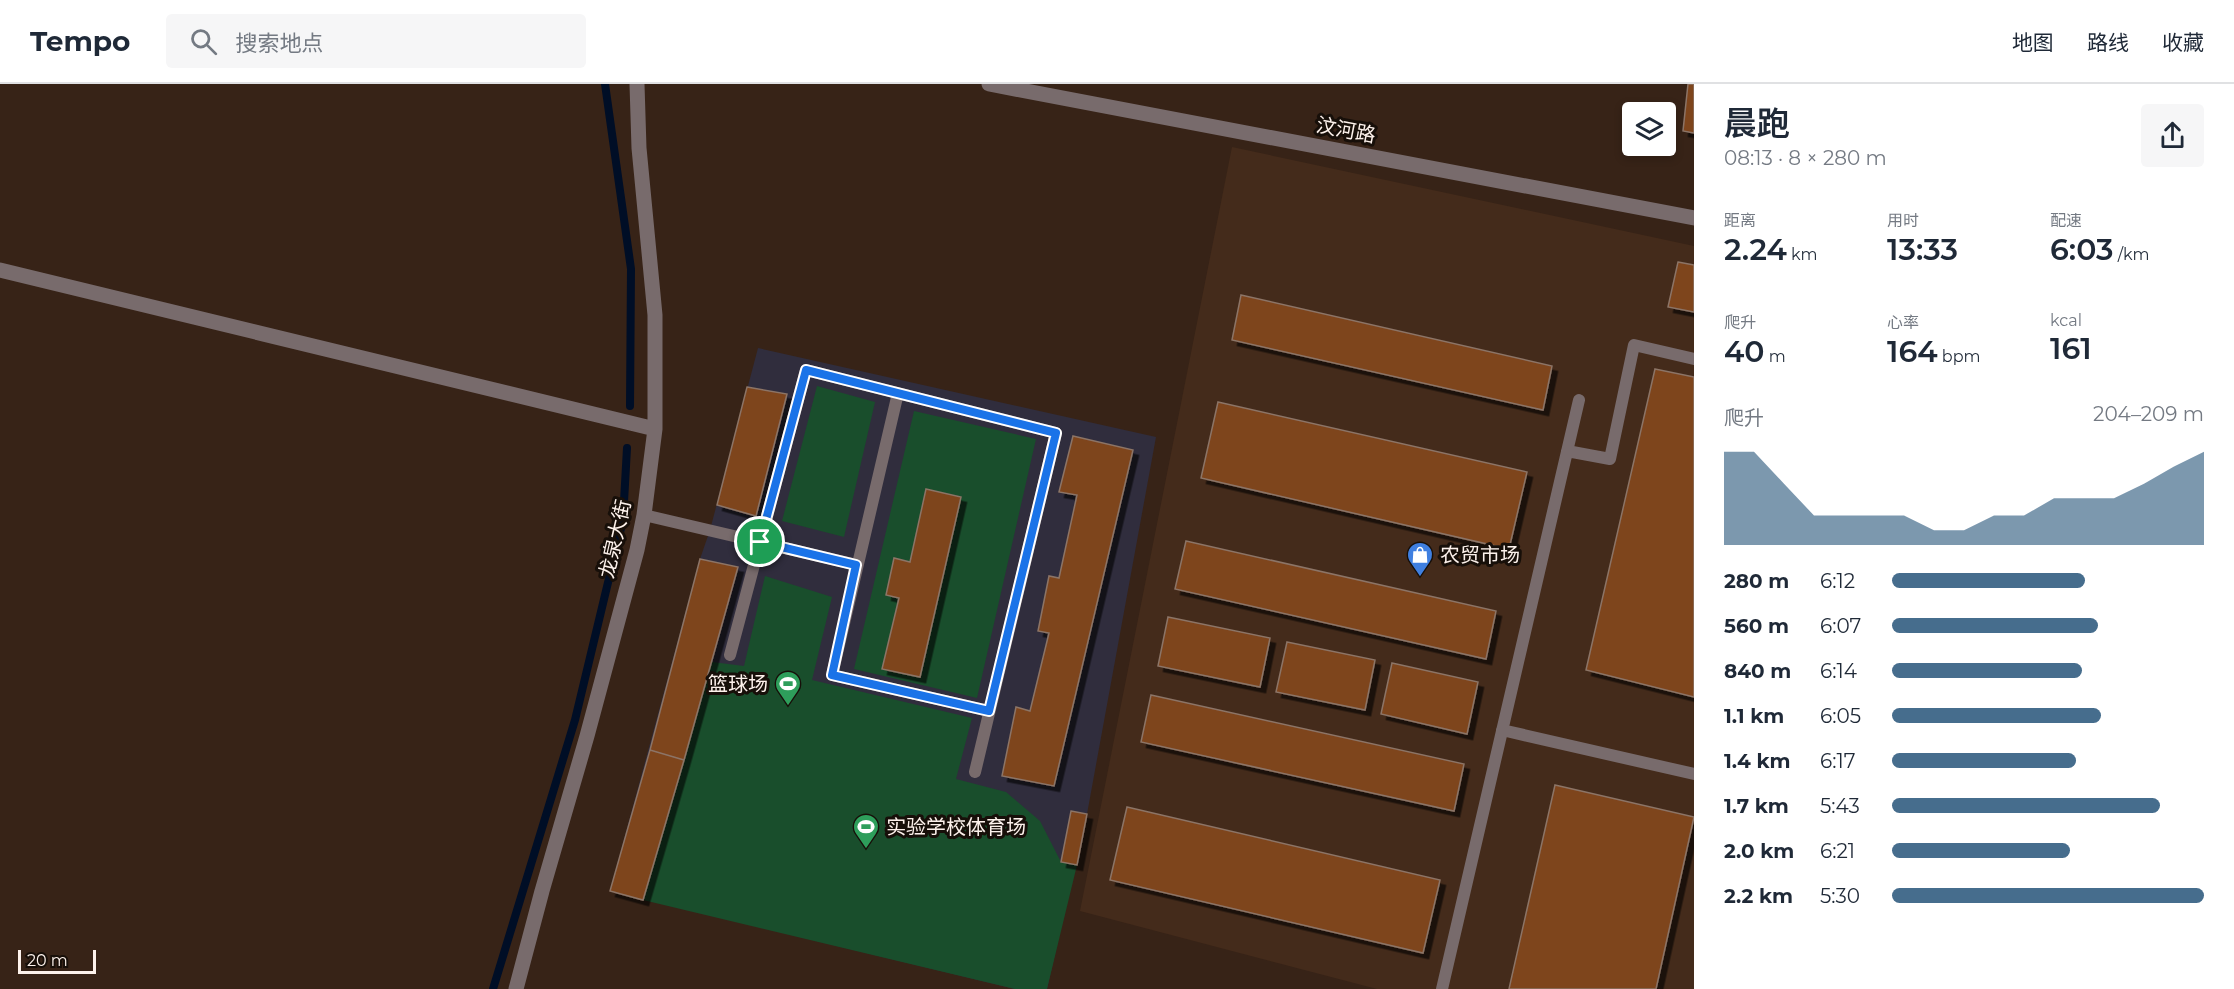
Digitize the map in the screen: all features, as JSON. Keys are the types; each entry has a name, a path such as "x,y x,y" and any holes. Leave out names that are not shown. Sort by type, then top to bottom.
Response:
{"street":[{"name":"龙泉大街","path":"516,989 587,736 637,550 644,515 655,429 655,315 639,148 637,84"},
{"name":"汶河路","path":"989,84 1694,218"},
{"path":"0,270 655,429"}],"lane":[{"path":"1567,451 1610,459 1634,345 1694,359"},
{"path":"730,656 806,370 1056,433 975,772"},
{"path":"898,393 832,675 989,711"},
{"path":"1442,989 1579,400"},
{"path":"644,515 856,565"},
{"path":"1502,730 1694,774"}],"shaded area":[{"name":"农贸市场","path":"1232,147 1694,246 1694,989 1377,989 1080,911"},
{"path":"758,348 1156,437 1087,814 1047,989 1015,989 610,891"}],"green space":[{"path":"817,386 875,402 844,537 782,521"},
{"path":"914,411 1036,439 977,698 854,669"},
{"path":"765,576 832,597 812,680 972,718 956,779 1006,792 1040,821 1061,862 1077,865 1047,989 1015,989 643,900 712,662 744,666"}],"building":[{"path":"1688,84 1694,84 1694,133 1683,131"},
{"path":"1678,262 1694,265 1694,312 1668,307"},
{"path":"1241,295 1552,366 1543,410 1232,340"},
{"path":"1655,369 1694,377 1694,697 1586,670"},
{"path":"747,387 787,394 756,516 717,505"},
{"path":"1218,402 1527,472 1509,549 1201,478"},
{"path":"1073,436 1133,450 1054,786 1002,776 1016,707 1030,711 1049,633 1038,631 1049,576 1059,578 1077,495 1059,492"},
{"path":"926,489 961,497 920,677 882,669 899,598 886,595 894,558 910,562"},
{"path":"1186,541 1496,611 1486,659 1175,589"},
{"path":"700,559 738,567 684,760 650,750"},
{"path":"1168,617 1270,638 1260,687 1158,666"},
{"path":"1287,642 1375,660 1365,710 1276,692"},
{"path":"1392,663 1478,682 1467,734 1381,714"},
{"path":"1151,695 1464,764 1454,811 1141,742"},
{"path":"650,750 684,760 643,900 610,891"},
{"path":"1555,785 1694,817 1656,989 1509,989"},
{"path":"1127,807 1440,880 1423,953 1110,880"},
{"path":"1071,811 1087,814 1077,865 1061,862"}],"waterway":[{"path":"605,84 631,269 630,406"},
{"path":"493,989 575,720 623,520 627,448"}],"place":[{"name":"农贸市场","path":"1420,578"},
{"name":"篮球场","path":"788,707"},
{"name":"实验学校体育场","path":"866,850"}],"route":[{"path":"806,370 1056,433 989,711 832,675 856,565 760,542 806,370"}]}
